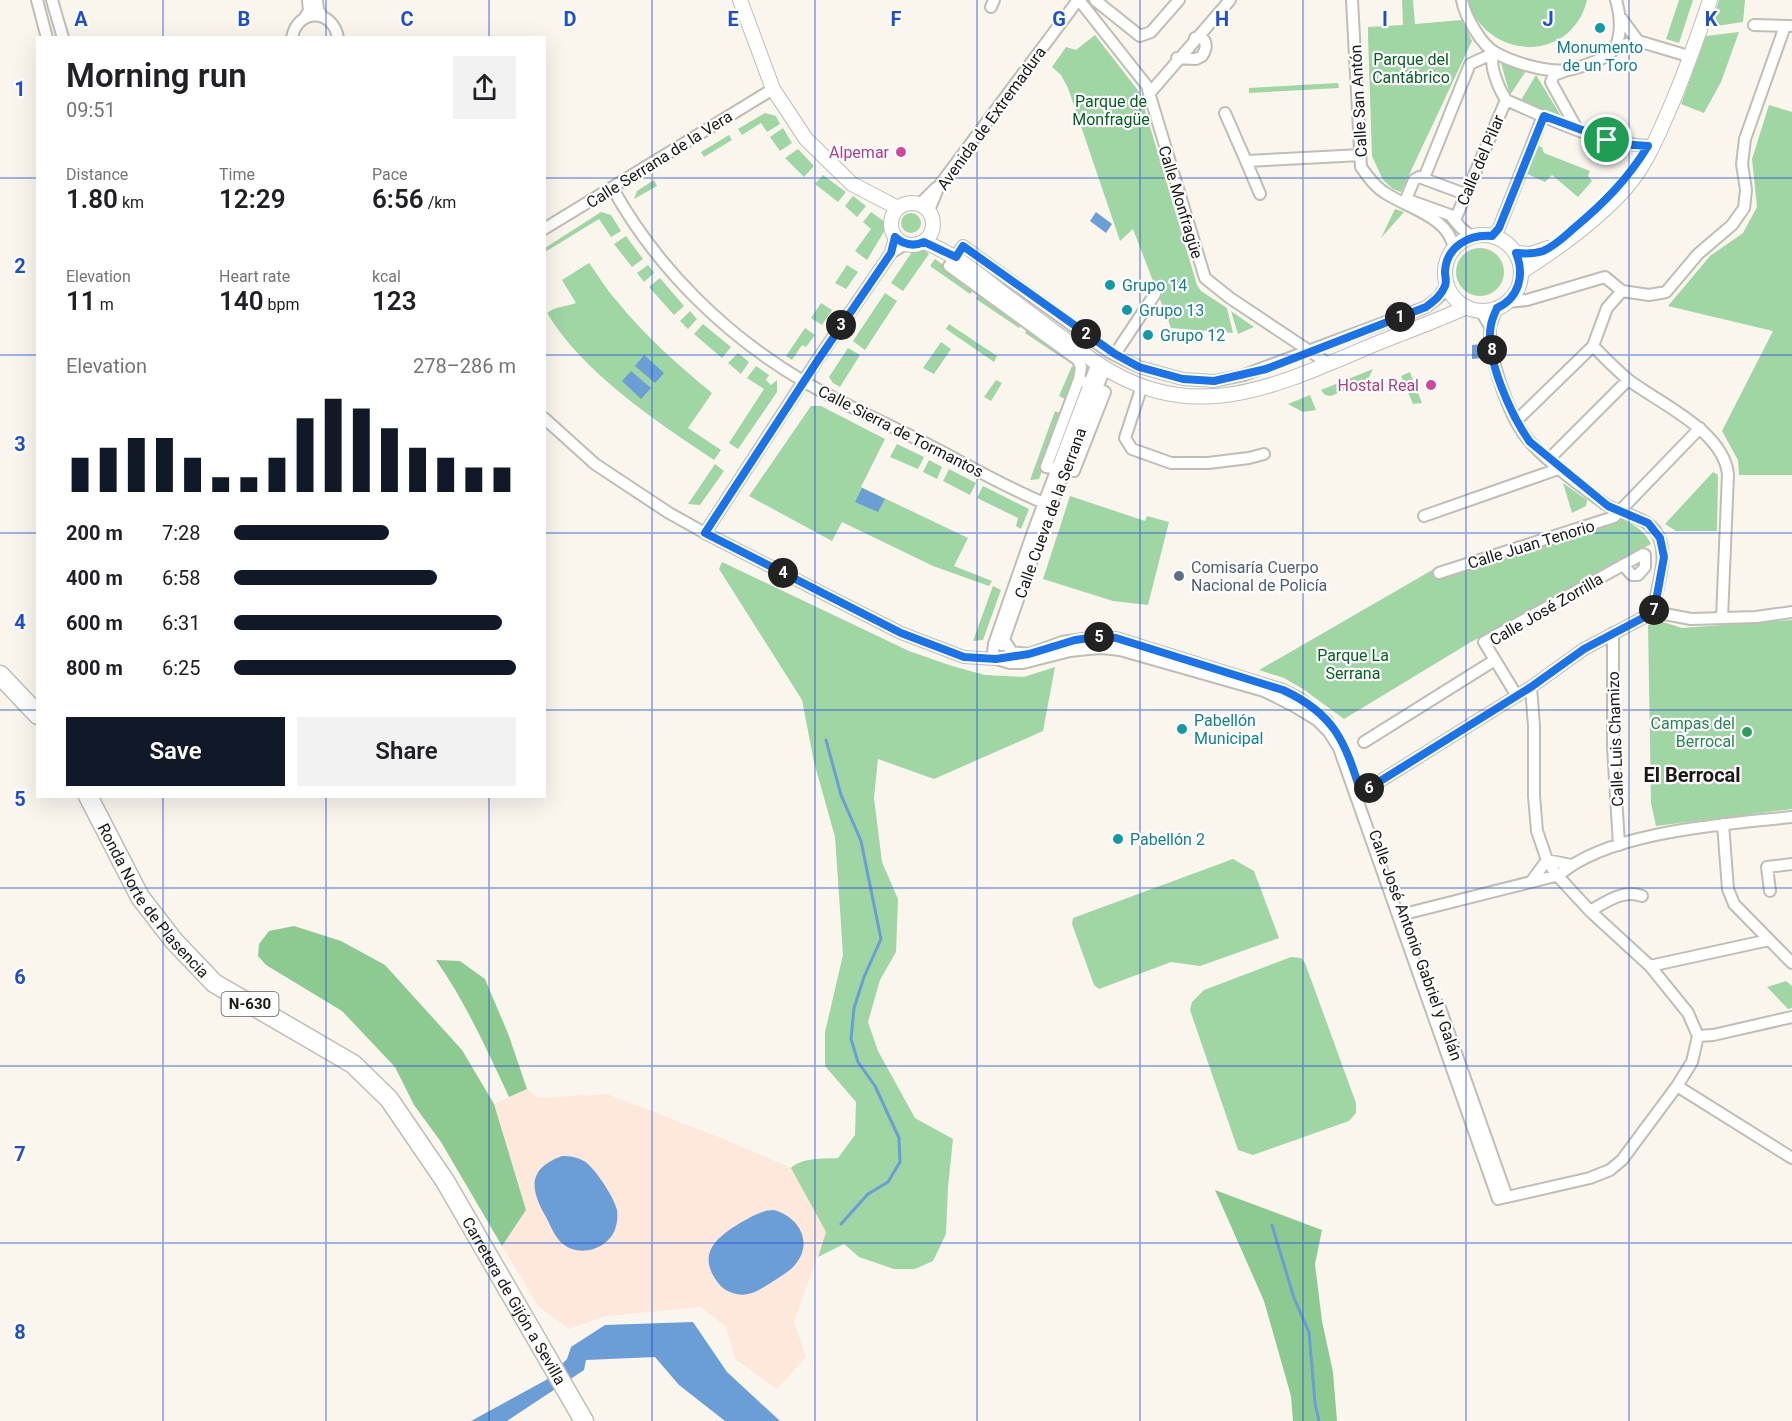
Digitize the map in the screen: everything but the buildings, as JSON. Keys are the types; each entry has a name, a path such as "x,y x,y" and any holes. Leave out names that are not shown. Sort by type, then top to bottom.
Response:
{"highway":[{"path":"0,675 36,713"},
{"name":"Ronda Norte de Plasencia","path":"89,798 140,897 174,941 214,983 353,1064 389,1099 445,1181"},
{"name":"Carretera de Gijón a Sevilla","path":"445,1181 584,1421"}],"main road":[{"path":"740,0 773,89 806,139 852,184 895,213"},
{"path":"1516,253 1531,254 1551,247 1591,214 1633,171 1648,146 1685,56 1703,0"},
{"path":"1521,272 1556,250 1585,227 1626,188 1644,163 1675,95 1710,0"},
{"path":"908,203 924,207 934,221 928,237 918,245 900,240 892,231 895,213 908,203"},
{"path":"928,237 1101,366 1142,386 1174,395 1201,397 1232,395 1263,389 1434,322 1507,300 1519,284 1521,272 1516,253 1502,240 1492,236 1481,235 1461,242 1454,249 1446,265 1449,289 1447,308 1434,322"},
{"path":"1449,289 1474,309"}],"street":[{"path":"37,0 46,36"},
{"path":"52,0 62,36"},
{"path":"293,33 309,11 308,0"},
{"path":"317,0 318,10 323,17"},
{"name":"Calle Monfragüe","path":"1078,0 1147,86 1205,278 1230,298 1329,364"},
{"name":"Avenida de Extremadura","path":"924,207 1078,0"},
{"path":"1095,0 1140,36 1151,32 1179,0"},
{"path":"1149,94 1177,58 1230,0"},
{"name":"Calle San Antón","path":"1352,0 1361,167 1385,194 1443,226 1454,249"},
{"path":"1462,0 1464,10 1476,32 1494,53 1534,67 1566,70"},
{"path":"1616,0 1621,18 1638,41"},
{"path":"304,17 317,15 323,17 333,24 337,36"},
{"path":"1616,47 1621,18"},
{"path":"1654,612 1664,557 1660,538 1648,523 1608,506 1530,442 1502,389 1490,342 1490,326 1507,300 1527,300 1605,277 1622,291 1649,295 1666,292 1698,254 1732,225 1744,208 1746,190 1742,164 1745,139 1789,26 1754,25"},
{"path":"1177,58 1196,59 1202,56 1206,47 1205,41 1202,38 1195,38"},
{"path":"1577,129 1551,82 1554,75 1584,66 1605,57 1616,47 1638,41 1685,56"},
{"path":"1494,53 1493,64 1506,100 1620,144 1648,146"},
{"path":"1424,178 1470,64 1494,53"},
{"path":"1534,67 1554,88"},
{"name":"Calle Serrana de la Vera","path":"546,228 613,189 773,89"},
{"name":"Calle del Pilar","path":"1455,220 1506,100"},
{"path":"1225,113 1260,194"},
{"path":"1492,236 1499,228 1544,116"},
{"path":"1246,161 1361,155"},
{"path":"1406,200 1414,180 1419,177 1465,194"},
{"name":"Calle Sierra de Tormantos","path":"613,189 622,206 657,253 693,296 744,342 804,382 1048,504"},
{"path":"1385,194 1450,215 1472,237"},
{"path":"705,533 900,240"},
{"path":"1088,383 1078,360 949,266 963,246 1115,354 1139,367 1183,379 1214,381 1266,369 1426,307 1449,289"},
{"path":"1517,420 1593,346 1607,308 1622,291"},
{"path":"1115,354 1155,294"},
{"path":"1474,309 1490,326"},
{"path":"1593,346 1628,380 1700,428 1721,453 1727,465 1722,618"},
{"path":"1061,469 1046,467 1088,383 1101,366"},
{"path":"1549,459 1628,380"},
{"name":"Calle Cueva de la Serrana","path":"996,659 999,642 1061,469 1074,471 1105,392 1088,383"},
{"path":"1142,386 1125,438 1132,449 1171,463 1208,463 1264,454"},
{"path":"546,420 595,464 669,513 705,533 901,633 964,657 996,659"},
{"name":"Calle Juan Tenorio","path":"1439,573 1614,517 1700,428"},
{"path":"1424,516 1561,468"},
{"name":"Calle José Zorrilla","path":"1517,696 1484,642 1623,565"},
{"path":"1361,793 1531,687 1584,649 1654,612 1691,619 1792,612"},
{"name":"Calle Luis Chamizo","path":"1613,633 1613,747 1619,845"},
{"name":"Calle José Antonio Gabriel y Galán","path":"996,659 1029,654 1075,640 1097,637 1116,638 1283,690 1319,712 1343,741 1503,1198 1590,1178 1611,1170 1622,1160 1677,1086"},
{"path":"976,658 999,642 1012,652 1029,654"},
{"name":"Calle José Antonio Gabriel y Galán","path":"996,659 1010,663 1023,663 1070,651 1103,648 1119,650 1264,691 1317,720 1329,732 1339,748 1403,915"},
{"name":"Calle José Zorrilla","path":"1364,742 1495,660"},
{"path":"1531,687 1537,831 1546,860 1590,911 1650,966 1688,1013 1698,1036 1692,1062 1677,1086 1792,1158"},
{"path":"1403,915 1559,875 1571,865 1619,845 1657,834 1792,817"},
{"path":"1723,824 1728,889 1734,904 1792,963"},
{"path":"1546,860 1571,865"},
{"path":"1531,882 1546,860"},
{"path":"1770,891 1767,867 1792,864"},
{"path":"1590,911 1621,895 1633,893 1642,896"},
{"path":"1650,966 1769,940"},
{"path":"1698,1036 1713,1035 1792,1017"}],"shaded area":[{"path":"527,1089 538,1098 607,1094 791,1168 826,1232 794,1322 806,1357 777,1389 735,1359 726,1327 701,1307 606,1316 569,1329 538,1306 502,1246 526,1210 494,1104"}],"green space":[{"name":"Parque del Cantábrico","path":"1402,0 1413,0 1415,24 1462,20 1472,41 1401,192 1393,189 1383,180 1372,156 1368,27 1403,25"},
{"path":"1467,0 1587,0 1578,21 1565,35 1548,44 1529,47 1510,44 1492,35 1478,20"},
{"path":"1679,0 1693,0 1679,43 1666,39"},
{"path":"1719,0 1745,0 1743,22 1710,27"},
{"path":"1739,32 1721,82 1704,113 1681,104 1706,36"},
{"name":"Parque de Monfragüe","path":"1095,35 1140,93 1197,285 1201,291 1227,308 1233,333 1171,328 1133,229 1120,241 1068,88 1061,75 1052,67 1066,47 1076,50"},
{"path":"1501,63 1526,71 1510,95"},
{"path":"1536,75 1561,116 1521,100"},
{"path":"1338,83 1339,88 1249,93 1249,88"},
{"path":"1769,105 1792,112 1792,475 1739,475 1738,460 1722,431 1773,331 1668,306 1710,256 1743,233 1757,207 1752,159"},
{"path":"765,113 776,116 780,124 767,132 761,123 742,135 738,129"},
{"path":"783,128 792,143 780,151 770,137"},
{"path":"729,135 732,140 704,157 701,152"},
{"path":"1536,145 1542,147 1544,153 1590,171 1588,176 1592,181 1578,197 1552,175 1545,182 1525,173"},
{"path":"798,149 814,166 804,177 785,158"},
{"path":"823,175 846,192 838,202 815,184"},
{"path":"654,180 657,186 634,199 637,191"},
{"path":"853,196 866,206 857,217 845,206"},
{"path":"1395,209 1404,212 1381,238"},
{"path":"601,212 611,215 621,231 611,237 599,219 546,251 546,247"},
{"path":"871,212 885,222 885,230 867,260 855,251 871,229 863,222"},
{"path":"911,213 918,216 921,223 918,230 911,233 904,230 901,223 904,216"},
{"path":"626,236 643,259 632,267 614,244"},
{"path":"1475,248 1485,248 1497,255 1504,267 1504,277 1497,289 1485,296 1475,296 1460,285 1456,277 1456,267 1467,252"},
{"path":"914,249 924,250 929,254 903,291 891,283"},
{"path":"935,259 975,288 970,294 930,266"},
{"path":"589,263 612,296 638,325 712,393 688,428 721,450 714,460 645,412 601,376 562,335 547,313 576,303 562,280"},
{"path":"648,265 654,273 644,282 637,273"},
{"path":"847,265 858,272 846,289 835,283"},
{"path":"660,278 684,306 674,315 649,287"},
{"path":"980,292 1022,323 1019,328 976,299"},
{"path":"885,293 897,301 865,350 853,341"},
{"path":"821,303 832,310 822,325 811,318"},
{"path":"690,311 697,319 688,329 680,321"},
{"path":"1231,311 1254,327 1238,334"},
{"path":"703,324 731,347 722,358 694,334"},
{"path":"949,324 997,356 994,362 946,329"},
{"path":"805,328 815,335 806,347 802,345 792,360 786,356"},
{"path":"1028,328 1066,356 1064,359 1025,333"},
{"path":"941,342 951,349 934,374 923,368"},
{"path":"848,348 860,355 840,387 829,377"},
{"path":"738,353 749,362 741,374 728,363"},
{"path":"756,366 769,375 766,380 771,385 777,380 777,392 738,449 729,443 764,389 747,378"},
{"path":"1072,366 1079,370 1067,400 1059,396"},
{"path":"1373,369 1367,381 1331,396 1325,395 1321,390"},
{"path":"1410,372 1422,403 1413,404 1401,376"},
{"path":"996,380 1002,383 991,401 984,397"},
{"path":"1310,395 1316,410 1303,412 1288,404"},
{"path":"811,406 821,406 885,439 861,487 968,538 954,566 992,581 989,586 933,566 842,522 832,541 749,496"},
{"path":"1055,411 1063,414 1039,479 1030,480"},
{"path":"897,444 924,457 918,469 890,457"},
{"path":"929,460 942,467 937,479 923,472"},
{"path":"715,464 724,471 700,505 688,504"},
{"path":"949,469 976,483 970,495 943,481"},
{"path":"1713,472 1718,475 1717,531 1676,531 1665,524"},
{"path":"1563,483 1587,500 1586,506 1572,513"},
{"path":"983,486 1029,509 1021,529 1016,526 1018,518 977,498"},
{"path":"1070,496 1145,521 1147,516 1169,522 1148,605 1113,601 1043,579"},
{"name":"Parque La Serrana","path":"1606,515 1632,524 1643,532 1651,544 1471,642 1344,719 1284,678 1259,670 1434,569"},
{"path":"722,562 909,651 952,666 985,675 1024,677 1055,667 1043,731 934,779 878,759 874,798 882,862 898,899 896,952 880,980 868,1022 878,1051 915,1118 953,1139 946,1234 933,1261 915,1269 894,1269 859,1257 844,1244 818,1257 826,1232 791,1168 807,1160 838,1158 855,1135 856,1102 825,1066 825,1032 843,955 835,837 814,762 802,700 719,569"},
{"path":"993,586 1001,590 983,640 973,641"},
{"path":"1792,620 1792,809 1656,826 1651,803 1648,625 1660,621 1682,628"},
{"path":"1233,859 1254,871 1279,938 1200,966 1171,962 1099,989 1094,985 1072,924 1073,918"},
{"path":"294,926 341,941 385,965 462,1050 494,1104 526,1210 502,1246 441,1142 414,1105 395,1067 342,1011 266,965 258,956 259,944 269,931"},
{"path":"1291,957 1301,958 1305,963 1356,1103 1356,1113 1349,1121 1253,1155 1238,1150 1190,1010 1192,1002 1204,990"},
{"path":"436,960 460,961 485,979 509,1036 527,1089 509,1097 466,1010"},
{"path":"1786,981 1792,986 1792,1008 1788,1009 1767,987"},
{"path":"1215,1190 1322,1230 1315,1264 1322,1321 1333,1372 1337,1421 1293,1421 1291,1396 1264,1301"}],"water":[{"path":"1096,212 1112,224 1106,233 1090,221"},
{"path":"1482,344 1482,358 1472,359 1472,345"},
{"path":"644,355 664,373 655,383 635,366"},
{"path":"631,371 651,388 641,399 622,381"},
{"path":"862,488 885,499 878,512 855,502"},
{"path":"562,1156 584,1161 598,1176 617,1210 614,1232 604,1243 591,1250 569,1248 560,1241 553,1232 537,1197 535,1181 537,1174 542,1167"},
{"path":"774,1210 792,1220 802,1234 804,1243 798,1260 786,1273 757,1291 742,1295 722,1288 710,1267 710,1251 714,1244 719,1238 752,1216"},
{"path":"693,1322 727,1372 780,1421 725,1421 679,1385 655,1357 586,1360 584,1370 507,1421 471,1421 546,1380 567,1359 571,1347 605,1325"}],"waterway":[{"path":"826,740 841,795 861,841 881,939 864,977 854,1008 851,1039 858,1062 875,1086 899,1138 900,1162 888,1182 868,1194 841,1224"},
{"path":"1272,1225 1294,1298 1309,1332 1315,1403 1319,1421"}],"place":[{"name":"Monumento de un Toro","path":"1600,28"},
{"name":"Alpemar","path":"901,152"},
{"name":"Grupo 14","path":"1110,285"},
{"name":"Grupo 13","path":"1127,310"},
{"name":"Grupo 12","path":"1148,335"},
{"name":"Hostal Real","path":"1431,385"},
{"name":"Comisaría Cuerpo Nacional de Policía","path":"1179,576"},
{"name":"Pabellón Municipal","path":"1182,729"},
{"name":"Campas del Berrocal","path":"1747,732"},
{"name":"Pabellón 2","path":"1118,839"}],"district":[{"name":"El Berrocal","path":"1692,775"}],"route":[{"path":"1544,116 1607,140 1620,144 1648,146 1633,171 1614,192 1551,247 1531,254 1516,253 1521,272 1519,284 1514,295 1497,308 1490,326 1490,342 1502,389 1521,430 1530,442 1608,506 1648,523 1660,538 1664,557 1654,612 1584,649 1531,687 1361,793 1343,741 1334,729 1319,712 1283,690 1132,641 1116,638 1097,637 1062,642 1029,654 996,659 964,657 901,633 705,533 891,253 895,237 905,244 918,245 924,242 956,257 963,246 1110,352 1139,367 1183,379 1214,381 1266,369 1426,307 1439,297 1447,284 1445,271 1454,249 1461,242 1472,237 1492,236 1499,228 1544,116"}]}
